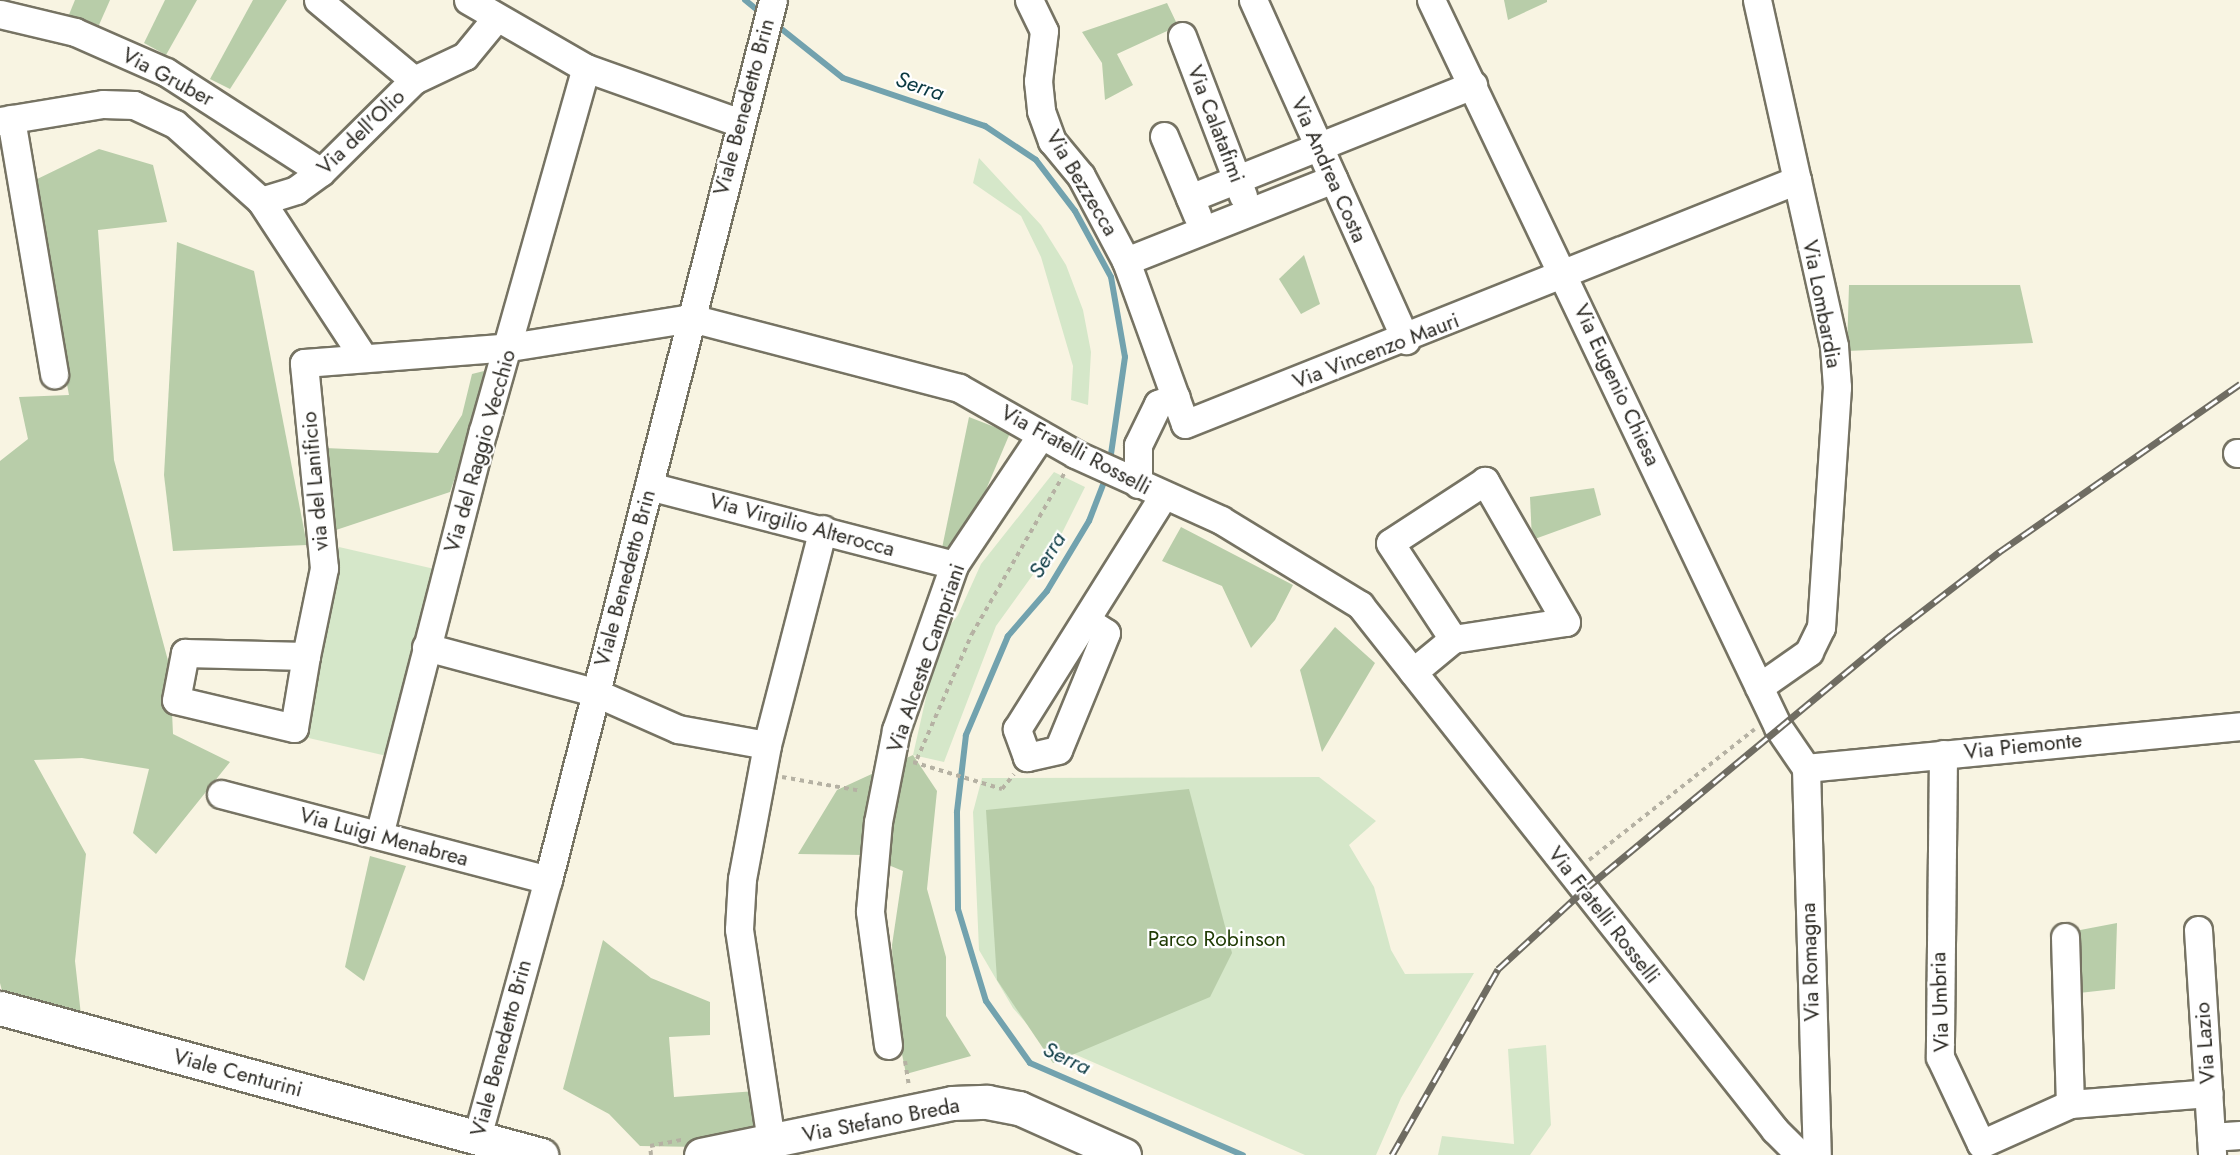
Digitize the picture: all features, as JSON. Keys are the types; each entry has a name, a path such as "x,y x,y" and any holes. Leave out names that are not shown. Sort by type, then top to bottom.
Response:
{"main road":[{"name":"Viale Centurini","path":"0,1008 474,1146"},
{"name":"Via Stefano Breda","path":"701,1155 952,1103 987,1102 1019,1108 1124,1155"},
{"path":"474,1146 541,1155"}],"street":[{"path":"318,0 414,80"},
{"path":"468,0 586,68 738,122"},
{"name":"Viale Benedetto Brin","path":"474,1146 548,880 594,692 649,486 738,122 773,0"},
{"name":"Via Bezzecca","path":"1029,0 1044,32 1038,81 1052,141 1080,176 1126,261 1185,424"},
{"name":"Via Andrea Costa","path":"1252,0 1406,340"},
{"name":"Via Eugenio Chiesa","path":"1431,0 1565,275 1772,716 1806,768"},
{"name":"Via Lombardia","path":"1757,0 1834,346 1837,387 1822,616 1809,652 1759,687"},
{"name":"Via Gruber","path":"0,14 75,32 166,72 293,157 321,172"},
{"name":"Via dell'Olio","path":"261,201 296,190 321,172 414,80 465,56 497,17"},
{"name":"Via Calatafimi","path":"1182,36 1249,211"},
{"name":"Via del Raggio Vecchio","path":"379,835 426,647 586,68"},
{"path":"1190,198 1473,85"},
{"path":"54,374 5,120 103,104 135,105 175,124 261,201 363,357 510,347 691,318"},
{"path":"1164,136 1198,219 1190,235"},
{"name":"Via dell'Olio","path":"261,201 289,175 293,157"},
{"path":"1126,261 1333,179"},
{"path":"1565,275 1797,180"},
{"name":"Via Vincenzo Mauri","path":"1185,424 1406,340 1565,275"},
{"name":"Via Fratelli Rosselli","path":"691,318 959,388 1075,454 1163,496 1221,520 1360,605 1572,874 1800,1155"},
{"name":"via del Lanificio","path":"306,656 185,653 176,700 294,728 324,568 304,363 363,357"},
{"path":"1131,481 1138,445 1158,404 1176,397"},
{"name":"Via Alceste Campriani","path":"888,1045 870,911 883,795 896,730 954,565 1041,435"},
{"path":"1413,672 1453,639 1566,622 1485,481 1390,543 1453,639"},
{"name":"Via Virgilio Alterocca","path":"649,486 823,529 954,565"},
{"path":"1089,622 1106,633 1058,750 1027,758 1017,729 1089,622 1163,496"},
{"path":"771,1141 739,929 747,846 767,745 823,529"},
{"path":"426,647 594,692 678,729 767,745"},
{"name":"Via Piemonte","path":"1806,768 2240,726"},
{"name":"Via Umbria","path":"1943,754 1940,1057 1981,1144 2070,1104 2209,1093"},
{"name":"Via Romagna","path":"1806,768 1817,1155"},
{"name":"Via Luigi Menabrea","path":"220,794 548,880"},
{"name":"Via Lazio","path":"2198,930 2211,1146"},
{"path":"2065,937 2070,1104"},
{"path":"2211,1146 2240,1135"}],"path":[{"path":"1572,874 1674,788 1772,716"},
{"path":"911,770 913,761 936,765 1002,789 1027,758"},
{"path":"761,774 883,795"}],"green space":[{"path":"75,0 110,0 99,25 68,17"},
{"path":"165,0 197,0 166,55 144,43"},
{"path":"253,0 287,0 230,89 210,79"},
{"path":"1504,0 1547,0 1547,2 1508,20"},
{"path":"1167,3 1178,26 1117,54 1133,85 1105,100 1102,63 1082,32"},
{"path":"99,149 153,165 167,222 98,230 114,460 170,668 173,734 230,762 156,854 133,833 149,769 82,758 34,760 86,854 75,961 81,1015 2,991 0,983 0,461 28,439 19,397 69,395 29,183"},
{"path":"979,158 1041,225 1066,265 1083,310 1091,352 1088,405 1071,400 1073,366 1041,257 1021,216 973,183"},
{"path":"177,242 254,271 307,545 173,551 164,475"},
{"path":"1304,255 1320,304 1301,314 1279,279"},
{"path":"1849,285 2020,285 2033,343 1847,351"},
{"path":"492,369 450,492 336,530 324,476 325,448 438,453 462,415 472,374"},
{"path":"969,417 1010,433 966,537 941,553"},
{"path":"1054,472 1085,487 1060,537 996,626 944,762 913,755 939,640 958,615 981,564"},
{"path":"1594,488 1601,515 1532,540 1530,497"},
{"path":"1181,527 1293,585 1275,620 1251,648 1222,586 1162,561"},
{"path":"339,547 434,569 390,757 296,735"},
{"path":"1335,627 1375,663 1322,752 1300,670"},
{"path":"913,755 937,791 927,889 946,957 946,1016 971,1056 906,1074 894,1014 892,945 903,871 864,855 798,854 837,790"},
{"name":"Parco Robinson","path":"1319,777 1376,821 1349,845 1374,887 1391,950 1405,974 1474,973 1401,1098 1376,1155 1305,1155 1040,1039 1013,1008 979,950 973,812 982,778"},
{"path":"1189,789 1232,953 1210,997 1053,1063 997,980 986,810"},
{"path":"370,856 406,866 364,981 345,967"},
{"path":"2117,923 2115,989 2079,993 2075,931"},
{"path":"603,940 651,978 710,1002 710,1035 669,1037 674,1097 756,1091 757,1148 640,1146 609,1114 563,1089"},
{"path":"1546,1045 1551,1125 1530,1155 1438,1155 1442,1136 1514,1144 1508,1049"}],"waterway":[{"name":"Serra","path":"745,0 761,13"},
{"name":"Serra","path":"774,23 843,78 985,126 1036,160 1075,211 1111,277 1125,357 1110,461"},
{"name":"Serra","path":"1106,477 1089,521 1047,591 1008,636 966,735 957,812 958,909 986,1001 1030,1063 1243,1155"}],"railway":[{"path":"1392,1155 1498,969 1584,890 1890,636 1999,552 2240,384"}]}
